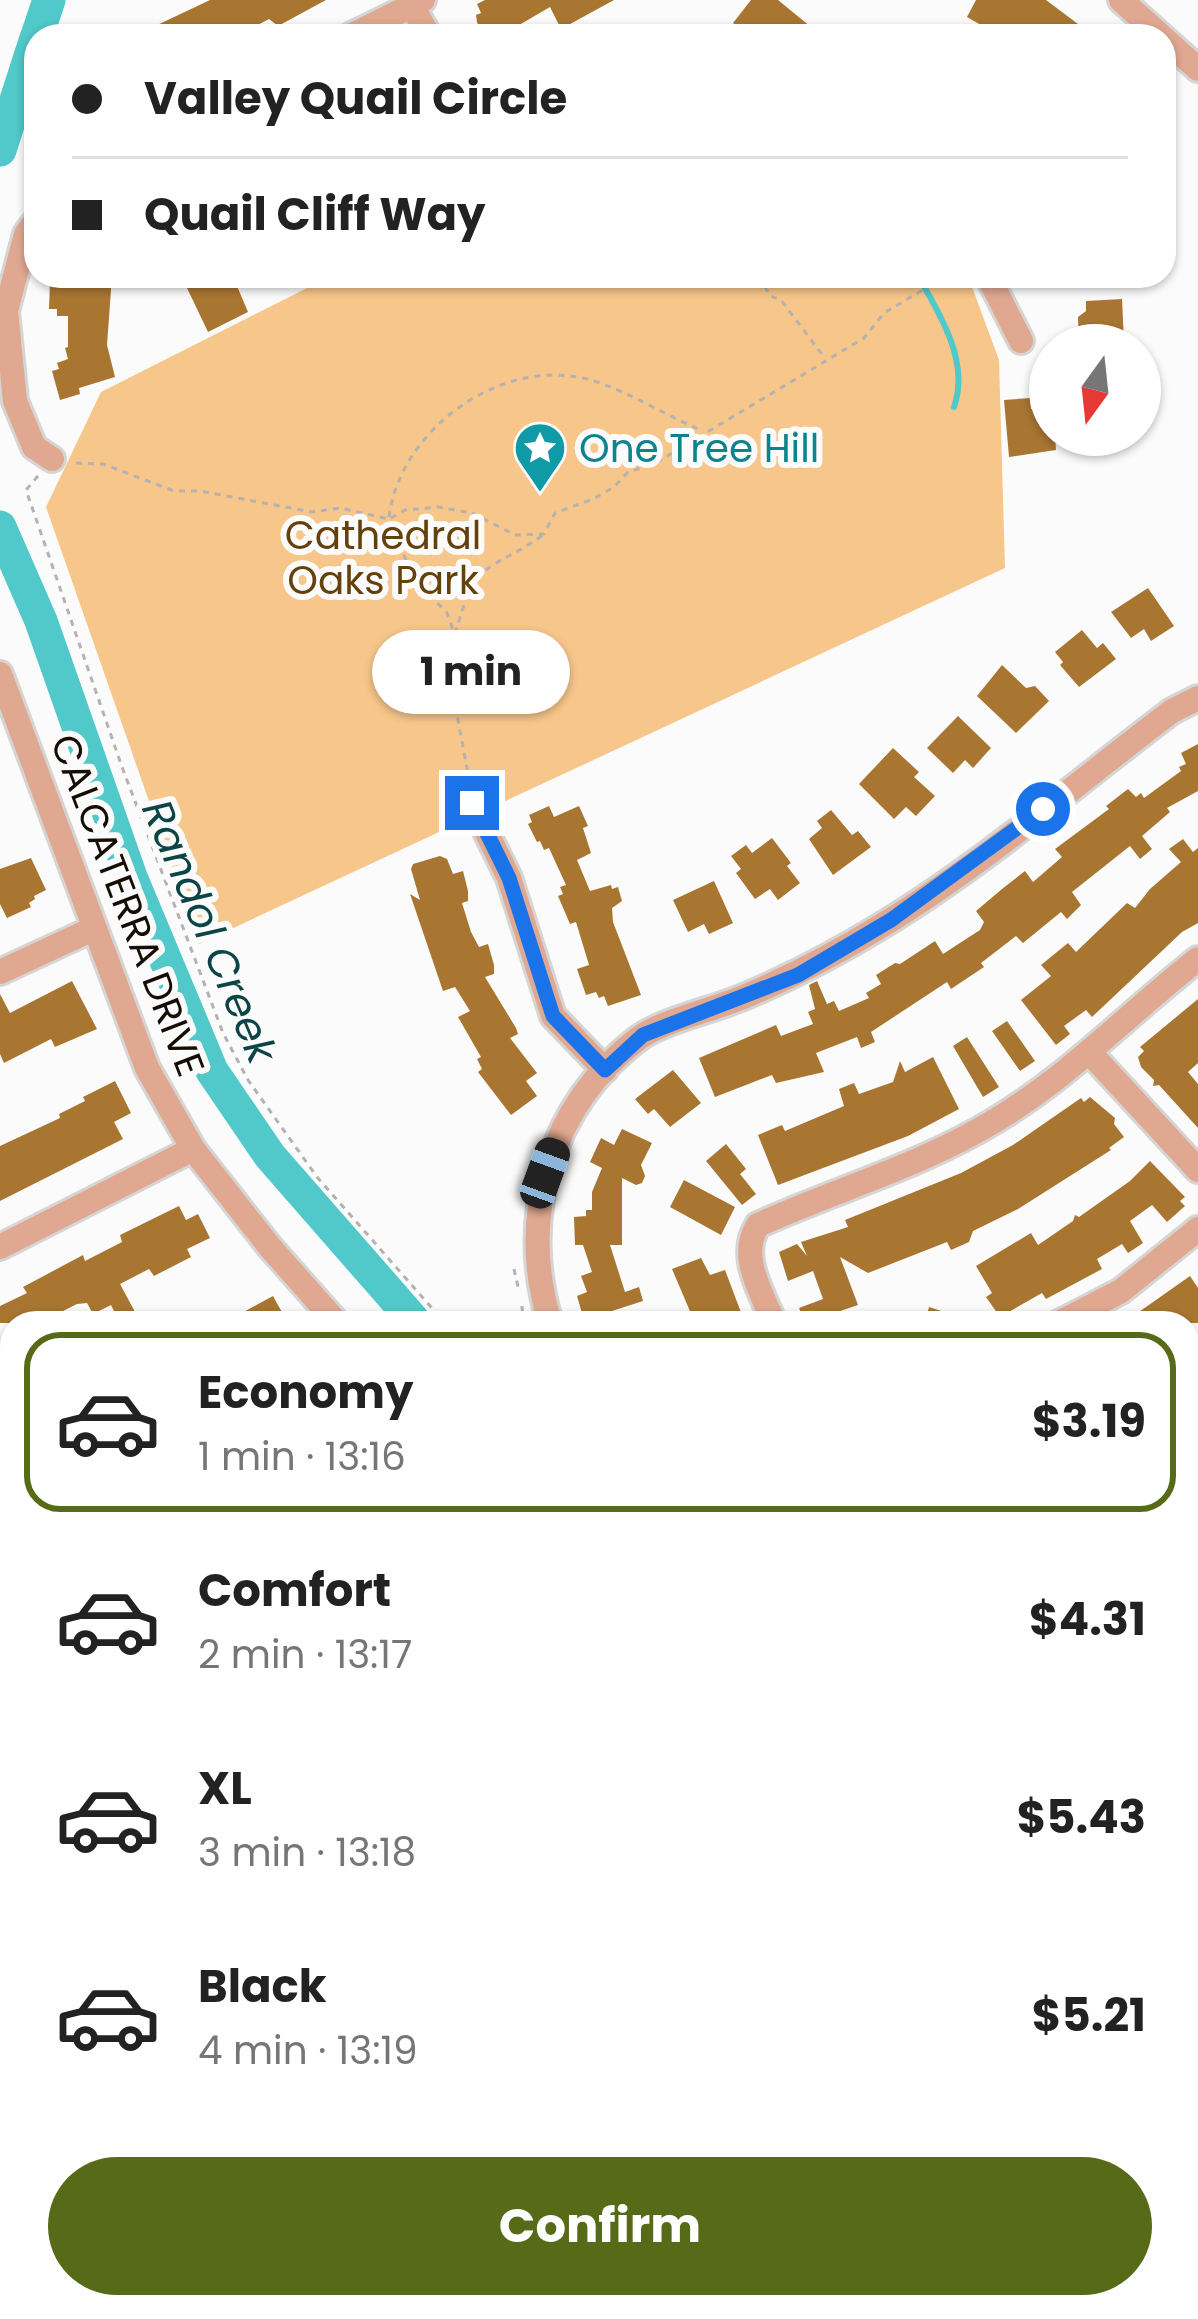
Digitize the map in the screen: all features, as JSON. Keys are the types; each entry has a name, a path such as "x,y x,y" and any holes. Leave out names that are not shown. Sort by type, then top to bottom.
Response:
{"street":[{"path":"1121,0 1146,24"},
{"path":"375,24 418,3"},
{"path":"24,242 6,311 15,401 34,447 52,460"},
{"path":"994,288 1021,341"},
{"name":"CALCATERRA DRIVE","path":"3,690 147,1068 193,1149 326,1311"},
{"path":"547,1311 537,1278 538,1204 555,1146 605,1070 643,1035 798,975 891,920 1172,711 1198,698"},
{"path":"472,803 509,878 553,1016 605,1070"},
{"path":"0,972 94,928"},
{"path":"769,1311 748,1259 748,1240 758,1225 925,1159 997,1120 1090,1054 1198,958"},
{"path":"1090,1054 1198,1170"},
{"path":"0,1246 193,1149"},
{"path":"1083,1311 1121,1292 1198,1229"}],"path":[{"path":"766,288 770,296 781,300 825,358"},
{"path":"454,635 466,594 481,572 544,534 555,513 593,499 614,487 627,472 658,461 865,338 884,314 924,288"},
{"path":"472,803 455,704 454,635 448,613 413,577 389,519 392,494 404,464 425,437 477,395 528,375 592,380 706,432"},
{"path":"434,1311 317,1177 248,1080 223,1033 122,767 26,490 52,460 103,464 174,491 200,491 312,512 340,508 389,519 405,510 439,507 472,513 514,535 544,534"},
{"path":"514,1269 522,1311"}],"green space":[{"name":"Cathedral Oaks Park","path":"307,288 972,288 999,360 1005,568 199,944 46,507 101,392"}],"building":[{"path":"210,0 326,0 282,24 269,19 260,24 159,24"},
{"path":"485,0 614,0 570,24 558,24 550,7 521,24 478,24 476,15 481,13 477,4"},
{"path":"751,0 778,0 807,24 734,24"},
{"path":"976,0 1046,0 1078,24 979,24 967,17"},
{"path":"50,288 111,288 107,345 115,377 79,388 80,394 60,400 52,371 68,359 68,316 57,316 57,309 49,309"},
{"path":"187,288 238,288 248,312 208,332"},
{"path":"1122,299 1123,324 1078,324 1086,301"},
{"path":"1029,398 1029,454 1009,457 1004,400"},
{"path":"1148,588 1174,626 1151,641 1144,629 1131,638 1111,612"},
{"path":"1082,630 1097,648 1103,643 1116,659 1079,687 1055,652"},
{"path":"1002,665 1026,688 1035,686 1049,701 1016,733 977,696"},
{"path":"958,716 991,748 973,768 965,760 953,773 927,748"},
{"path":"1198,744 1198,791 1167,808 1170,812 1142,836 1152,849 1140,859 1130,846 1072,892 1081,905 1067,919 1061,912 1023,943 1016,936 981,963 984,967 951,989 947,982 871,1032 875,1042 861,1048 857,1037 816,1053 824,1072 776,1083 772,1075 715,1097 699,1058 776,1025 781,1036 813,1024 808,1012 815,1009 809,985 817,981 827,1004 834,1001 839,1011 869,998 866,993 881,984 876,975 935,941 943,954 980,930 984,922 976,911 1002,889 1025,871 1033,882 1062,857 1055,849 1109,809 1106,806 1128,789 1144,798 1181,771 1179,767 1186,764 1181,753"},
{"path":"893,748 919,772 914,777 935,796 916,816 906,807 894,819 859,784"},
{"path":"549,806 554,817 579,806 588,826 583,828 591,853 577,860 590,891 618,887 622,901 612,908 613,922 641,995 608,1006 596,992 586,995 577,969 589,965 576,922 570,924 558,896 563,894 560,887 566,885 549,848 544,850 537,842 528,824 532,822 529,815"},
{"path":"831,810 852,835 858,831 871,847 833,875 809,839 822,828 817,821"},
{"path":"772,838 800,883 778,900 770,889 755,899 736,873 741,869 731,856 746,845 752,853"},
{"path":"1183,839 1193,852 1198,848 1198,923 1182,932 1092,1017 1086,1010 1064,1026 1070,1034 1056,1045 1021,1000 1051,976 1041,965 1068,943 1076,952 1127,903 1135,908 1181,862 1169,849"},
{"path":"440,856 447,859 453,874 463,871 468,901 462,903 471,932 479,947 488,944 494,965 494,974 485,977 516,1028 518,1034 510,1038 537,1073 526,1081 537,1096 511,1115 478,1072 481,1057 458,1017 470,1011 455,987 443,991 410,894 420,900 413,864"},
{"path":"31,858 46,890 34,896 31,907 7,918 0,904 0,869"},
{"path":"714,881 733,923 709,934 704,924 688,932 673,900"},
{"path":"72,981 97,1029 55,1047 51,1039 4,1063 0,994 10,1013"},
{"path":"1198,999 1198,1063 1188,1072 1198,1084 1198,1128 1159,1085 1153,1086 1154,1080 1138,1057 1144,1051 1140,1047"},
{"path":"1007,1021 1035,1061 1020,1071 992,1031"},
{"path":"967,1037 999,1087 983,1097 953,1046"},
{"path":"933,1057 959,1109 908,1136 778,1185 758,1135 782,1125 785,1131 844,1106 839,1089 854,1083 859,1094 893,1082 900,1061 905,1072"},
{"path":"673,1070 701,1103 670,1127 654,1109 648,1114 635,1099"},
{"path":"115,1081 131,1113 114,1122 123,1139 0,1201 0,1146 60,1118 59,1114 85,1101 83,1097"},
{"path":"1090,1097 1115,1118 1124,1137 1111,1150 1018,1209 973,1231 969,1242 951,1250 947,1242 868,1273 840,1257 858,1305 840,1311 800,1311 823,1299 813,1271 788,1281 779,1252 797,1244 807,1256 801,1242 848,1227 845,1220 961,1173 1013,1145 1081,1098 1084,1102"},
{"path":"622,1129 652,1143 641,1165 642,1183 622,1178 622,1245 610,1245 625,1292 639,1287 643,1301 612,1311 581,1311 577,1296 587,1292 581,1276 592,1272 583,1245 575,1245 574,1217 592,1210 592,1192 602,1168 590,1162 601,1138 614,1145"},
{"path":"726,1144 746,1169 740,1174 756,1194 742,1205 706,1161"},
{"path":"1150,1161 1185,1197 1180,1201 1185,1206 1167,1222 1152,1205 1130,1221 1143,1243 1128,1253 1122,1244 1097,1259 1102,1269 1046,1299 1042,1293 1010,1311 996,1311 986,1297 992,1293 976,1266 1031,1233 1038,1245 1130,1181"},
{"path":"684,1180 735,1207 721,1235 670,1207"},
{"path":"179,1206 186,1220 198,1214 210,1238 187,1249 191,1257 154,1276 149,1269 120,1284 135,1311 114,1311 111,1305 91,1311 87,1303 63,1311 0,1311 0,1306 27,1293 23,1287 83,1255 85,1261 122,1242 120,1235"},
{"path":"701,1258 710,1275 725,1270 740,1311 690,1311 672,1269"},
{"path":"1190,1276 1198,1288 1198,1311 1140,1311"},
{"path":"273,1296 281,1311 245,1311"}],"waterway":[{"name":"Randol Creek","path":"41,24 49,0"},
{"name":"Randol Creek","path":"0,150 24,75"},
{"path":"925,288 955,356 958,390 954,407"},
{"name":"Randol Creek","path":"0,527 41,621 131,877 212,1071 270,1156 406,1311"}],"place":[{"name":"One Tree Hill","path":"540,494"}],"route":[{"path":"472,803 509,878 553,1016 605,1070 643,1035 798,975 891,920 1043,809"}]}
